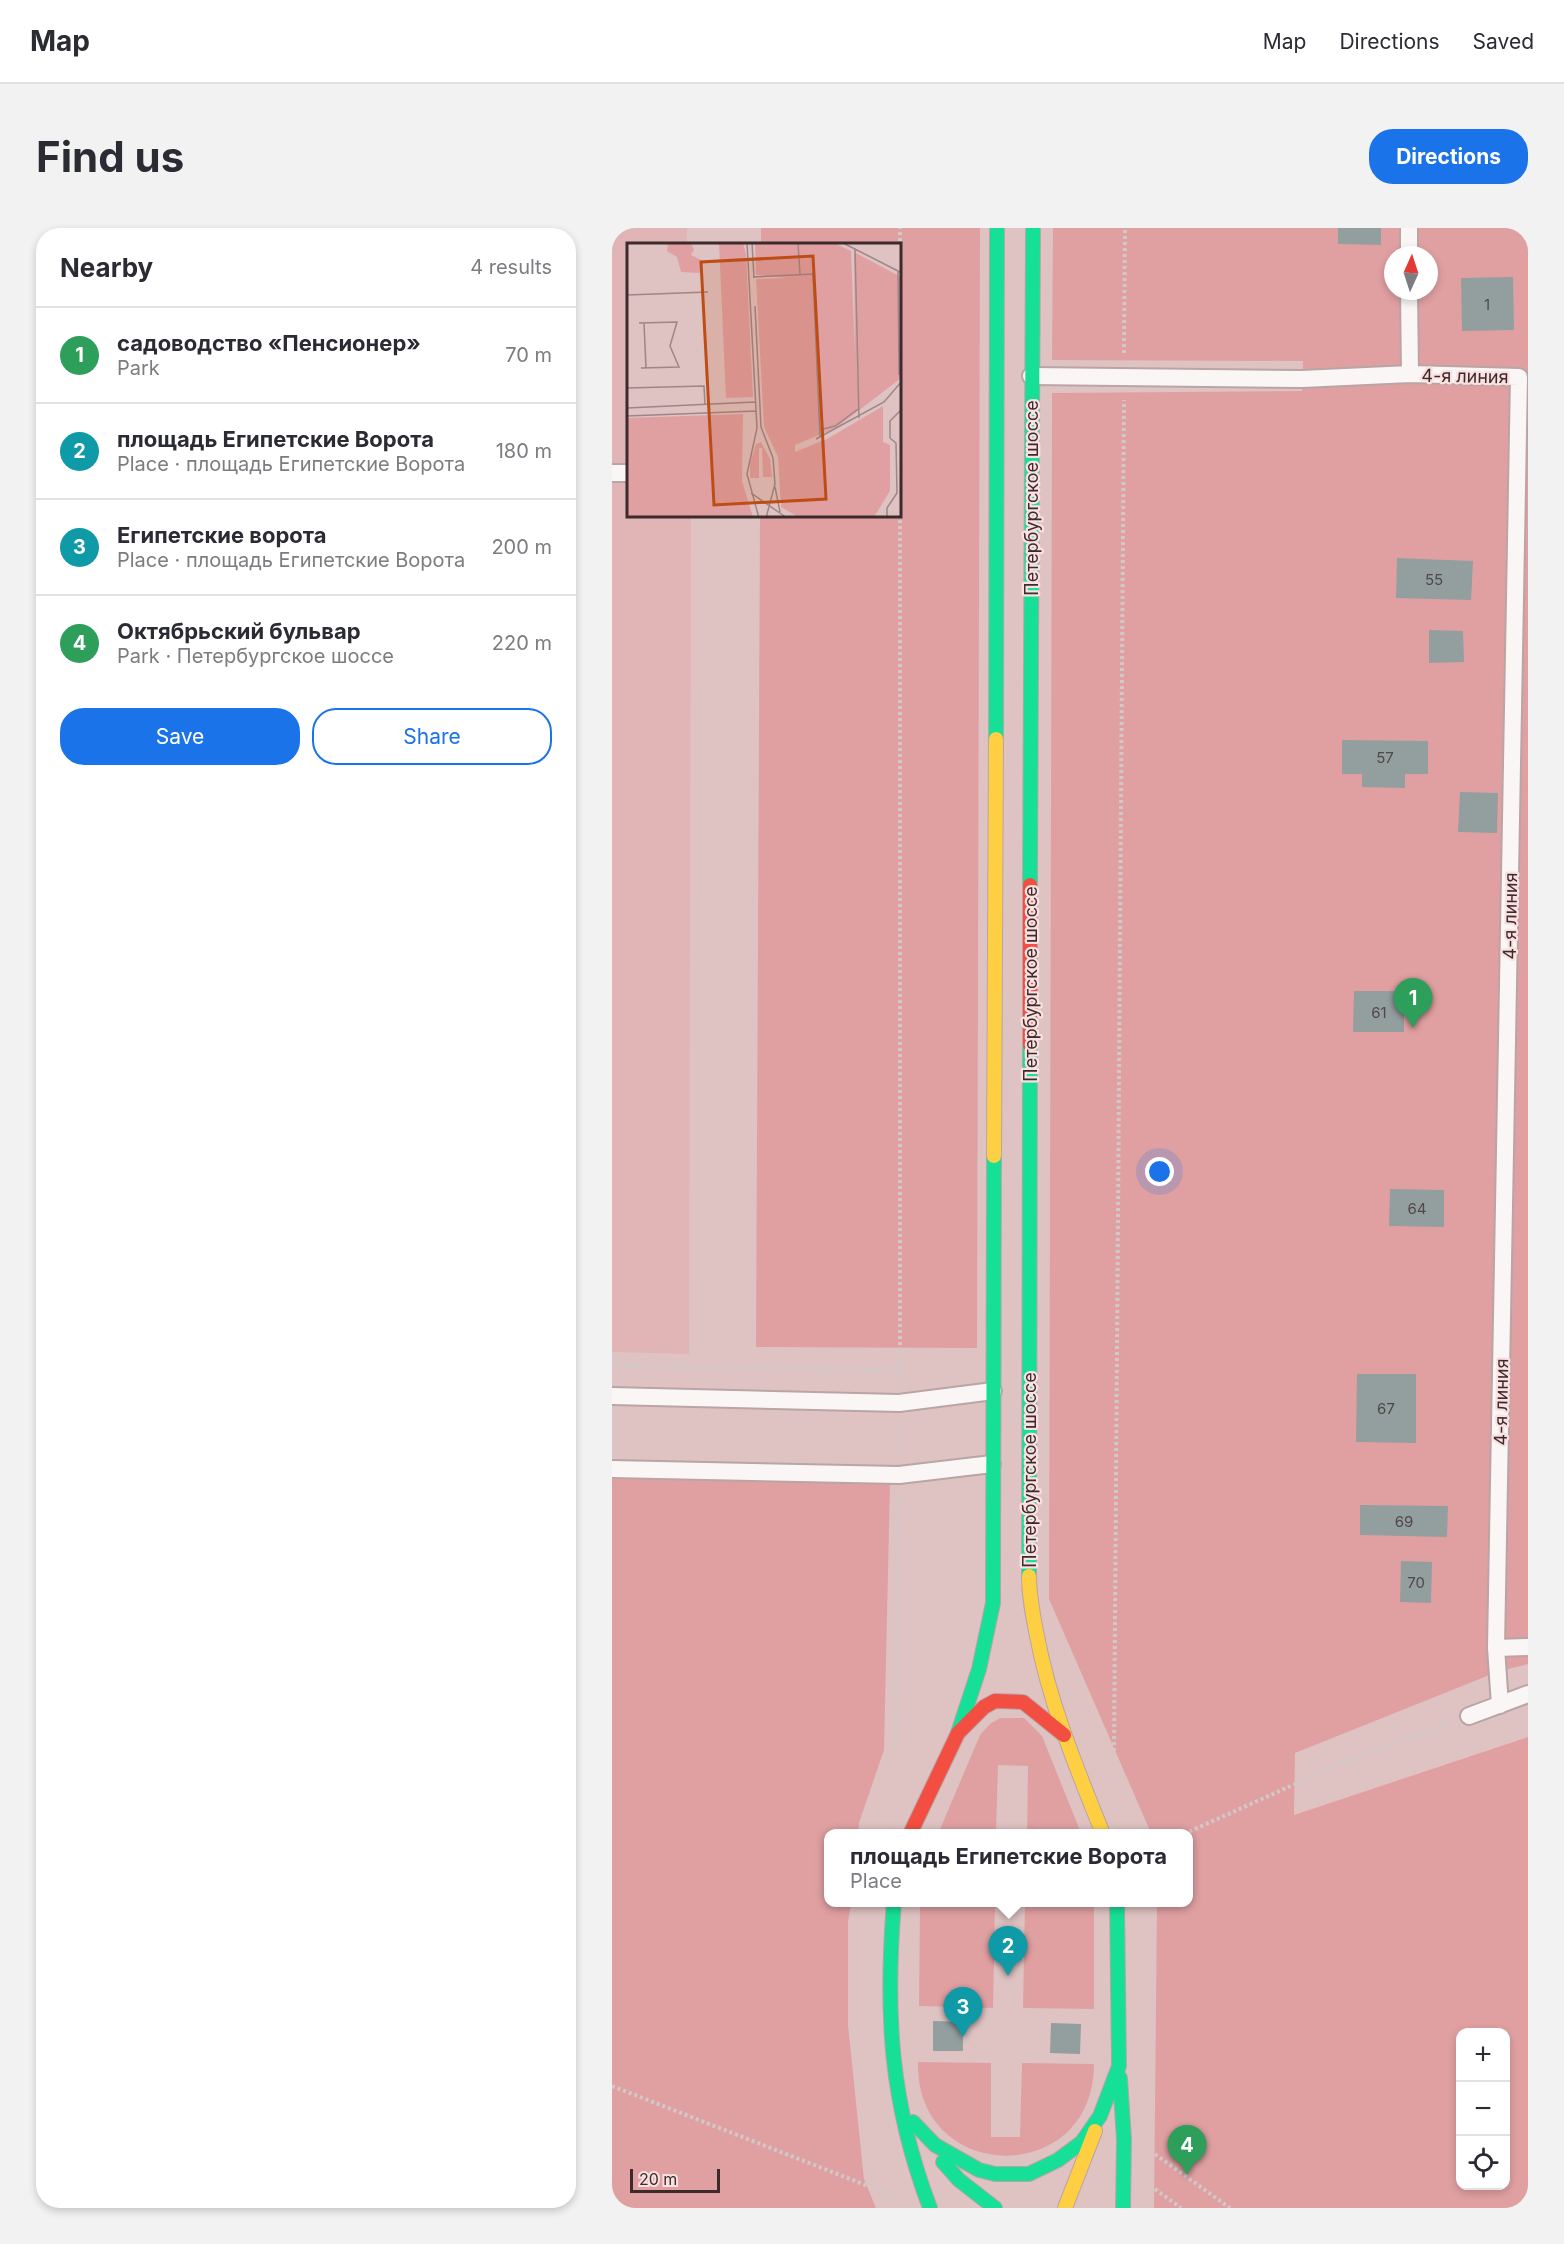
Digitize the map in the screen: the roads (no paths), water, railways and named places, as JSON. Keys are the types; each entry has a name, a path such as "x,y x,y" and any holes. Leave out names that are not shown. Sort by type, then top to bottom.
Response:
{"main road":[{"name":"Петербургское шоссе","path":"958,1733 979,1669 993,1603 997,228"},
{"name":"Петербургское шоссе","path":"1033,228 1029,1596 1043,1668 1064,1735 1101,1829"},
{"path":"912,1829 958,1733 984,1707 995,1701 1023,1702 1064,1735"},
{"path":"894,1907 891,1952 892,2051 899,2104 909,2145 930,2208"},
{"path":"1117,1907 1119,2066 1124,2140 1123,2208"},
{"path":"892,2051 905,2104 925,2143 959,2180 995,2208"},
{"path":"1065,2208 1119,2066"},
{"path":"913,2122 935,2145 964,2162 979,2170 1008,2175 1029,2174 1058,2160 1082,2142 1100,2116"}],"lane":[{"path":"1409,228 1409,246"},
{"path":"1409,300 1410,374"},
{"name":"4-я линия","path":"1031,376 1302,379 1410,374 1519,377 1496,1648 1500,1706"},
{"path":"612,1396 899,1403 993,1390"},
{"path":"612,1468 899,1475 992,1464"},
{"path":"1496,1648 1528,1647"},
{"path":"1469,1716 1528,1694"}],"place":[{"name":"садоводство «Пенсионер»","path":"1413,1028"},
{"name":"площадь Египетские Ворота","path":"1008,1976"},
{"name":"Египетские ворота","path":"963,2037"},
{"name":"Октябрьский бульвар","path":"1187,2175"}]}
